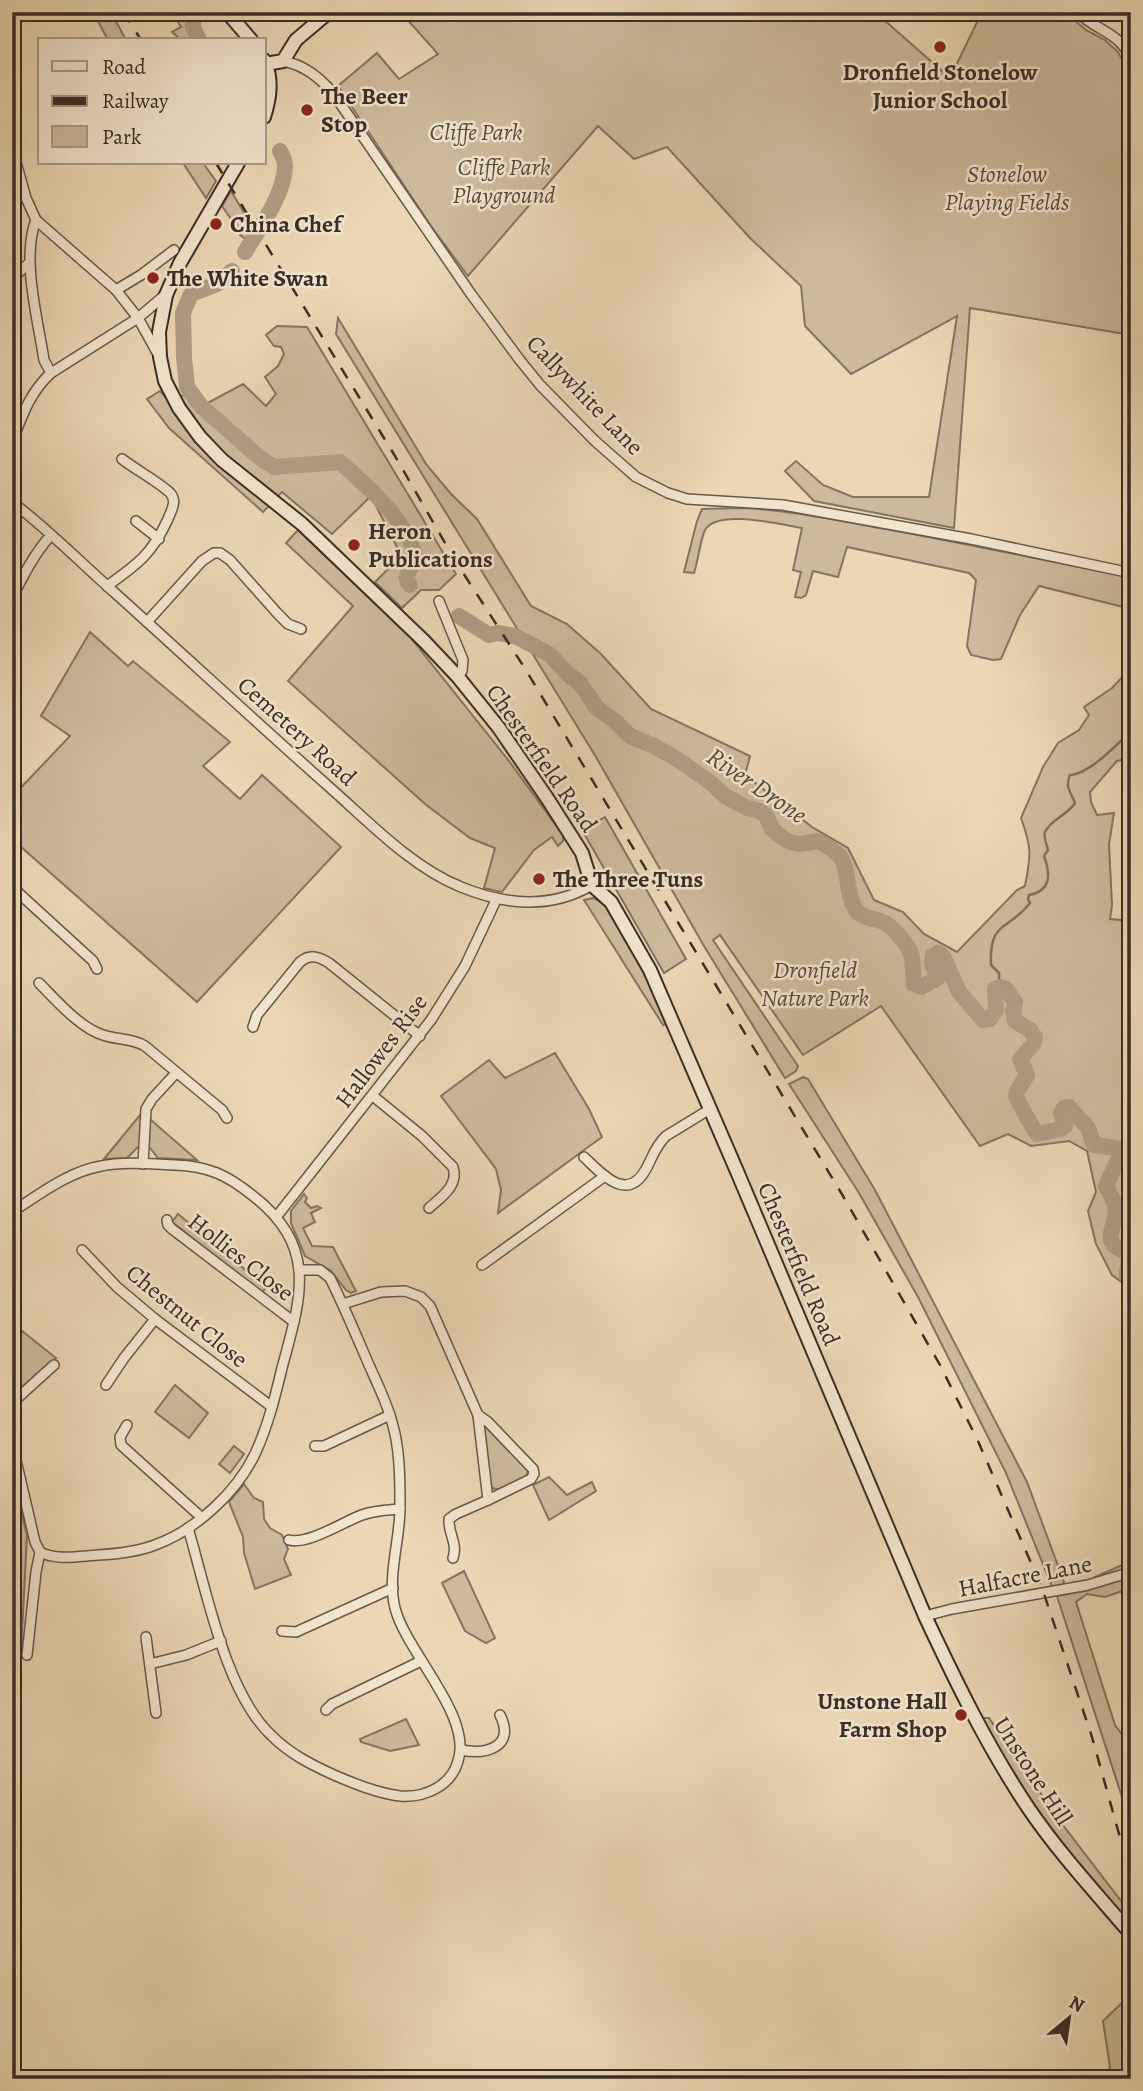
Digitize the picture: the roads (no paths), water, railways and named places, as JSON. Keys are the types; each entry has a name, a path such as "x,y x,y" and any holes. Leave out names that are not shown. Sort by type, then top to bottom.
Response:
{"main road":[{"path":"228,12 249,38"},
{"path":"266,62 283,61 296,40 329,12"},
{"path":"266,66 270,83 266,106"},
{"name":"Chesterfield Road","path":"238,164 180,263 166,295 159,332 160,357 169,391 200,438 222,460 302,524 425,640 499,728 582,853 592,885 611,902 650,970 925,1616"},
{"name":"Unstone Hill","path":"925,1616 982,1732 1030,1810 1085,1881 1131,1934"}],"street":[{"path":"12,15 20,12"},
{"path":"1078,12 1122,43 1131,58"},
{"name":"Callywhite Lane","path":"283,61 304,68 333,93 471,295 519,359 540,385 589,435 636,477 687,499 783,505 971,538 1131,573"},
{"path":"12,148 26,198 36,220 116,290 138,318 160,357"},
{"path":"36,220 31,237 30,262 44,360 51,373"},
{"path":"116,290 174,250"},
{"path":"12,279 30,262"},
{"path":"12,442 24,409 34,392 51,373 138,318 166,295"},
{"path":"107,586 139,563 151,550 173,509 173,497 169,492 122,459"},
{"name":"Cemetery Road","path":"12,502 258,724 423,867 460,887 496,898 528,902 551,902 571,896 592,885"},
{"path":"136,521 159,539"},
{"path":"12,598 25,571 51,535"},
{"path":"147,622 202,561 214,553 220,553 230,560 288,624 301,629"},
{"path":"439,601 463,660 462,671 458,677"},
{"path":"12,887 93,961 97,969"},
{"name":"Hallowes Rise","path":"277,1216 420,1036 465,966 496,898"},
{"path":"253,1027 257,1015 300,962 305,958 316,957 329,963 420,1036"},
{"path":"40,983 86,1026 104,1036 138,1042 222,1110 227,1118"},
{"path":"143,1164 146,1109 176,1073"},
{"path":"373,1096 422,1136 453,1167 455,1173 452,1185 429,1208"},
{"path":"584,1157 614,1183 630,1184 644,1174 661,1141 710,1109"},
{"path":"12,1212 64,1179 82,1171 107,1165 193,1166 216,1171 239,1185 277,1216 291,1239 299,1270 299,1296 294,1322 272,1408 249,1464 226,1495 188,1528 158,1544 112,1555 70,1557 51,1556 40,1552"},
{"path":"482,1265 605,1176"},
{"name":"Hollies Close","path":"167,1220 168,1225 181,1236 294,1322"},
{"name":"Chestnut Close","path":"82,1250 117,1287 155,1319 272,1408"},
{"path":"188,1528 235,1681 246,1705 259,1723 289,1751 318,1768 369,1789 413,1796 430,1792 446,1782 458,1763 461,1750 452,1714 421,1661 395,1607 393,1588 401,1509 397,1440 390,1415 343,1304 326,1273 314,1269 299,1270"},
{"path":"343,1304 388,1291 405,1291 421,1297 433,1313 478,1415 488,1500"},
{"path":"106,1385 155,1319"},
{"path":"12,1402 54,1365"},
{"path":"315,1446 324,1446 390,1415"},
{"path":"453,1558 456,1544 449,1528 449,1519 531,1479 534,1474 533,1469 478,1415"},
{"path":"127,1425 120,1437 121,1445 201,1517"},
{"path":"12,1443 35,1542 40,1552 27,1655"},
{"path":"289,1540 306,1539 374,1511 401,1509"},
{"name":"Halfacre Lane","path":"925,1616 1088,1585 1131,1572"},
{"path":"282,1631 296,1632 393,1588"},
{"path":"146,1637 156,1713"},
{"path":"150,1664 186,1655 221,1641"},
{"path":"326,1710 332,1704 421,1661"},
{"path":"461,1750 476,1753 486,1751 502,1741 506,1729 500,1715"}],"waterway":[{"name":"River Drone","path":"193,12 193,27 198,38"},
{"name":"River Drone","path":"245,252 270,211 284,178 284,159 280,151"},
{"name":"River Drone","path":"232,271 217,284 191,294 183,313 187,387 202,407 274,467 340,462 373,492 409,537 416,560 407,576 410,585"},
{"name":"River Drone","path":"459,616 489,635 498,633 515,636 549,654 579,682 597,708 630,736 677,759 725,796 766,815 772,829 790,842 800,844 819,841 839,855 846,870 850,897 858,913 885,923 904,941 912,957 914,984 921,987 938,978 932,964 933,956 938,953 944,958 959,992 983,1020 990,1019 996,1010 995,989 1006,989 1015,1002 1015,1021 1030,1030 1035,1037 1034,1043 1020,1059 1027,1075 1016,1095 1037,1134 1065,1126 1061,1113 1064,1108 1069,1107 1088,1128 1094,1145 1116,1148 1120,1156 1106,1186 1116,1209 1111,1240 1127,1254 1127,1276 1131,1278"},
{"path":"999,987 999,973 991,965 993,940 1002,927 1030,903 1029,895 1045,886 1048,876 1044,856 1048,850 1045,834 1051,824 1075,803 1068,786 1070,775 1093,765 1127,735 1131,740"}],"railway":[{"path":"124,12 140,38"},
{"path":"217,164 843,1196 940,1365 978,1441 1042,1588 1092,1737 1131,1877"}],"place":[{"name":"Dronfield Stonelow Junior School","path":"940,47"},
{"name":"The Beer Stop","path":"307,110"},
{"name":"China Chef","path":"216,224"},
{"name":"The White Swan","path":"153,278"},
{"name":"Heron Publications","path":"354,545"},
{"name":"The Three Tuns","path":"539,879"},
{"name":"Unstone Hall Farm Shop","path":"961,1715"}],"park label":[{"name":"Cliffe Park","path":"476,132"},
{"name":"Cliffe Park Playground","path":"504,181"},
{"name":"Stonelow Playing Fields","path":"1007,188"},
{"name":"Dronfield Nature Park","path":"815,984"}]}
